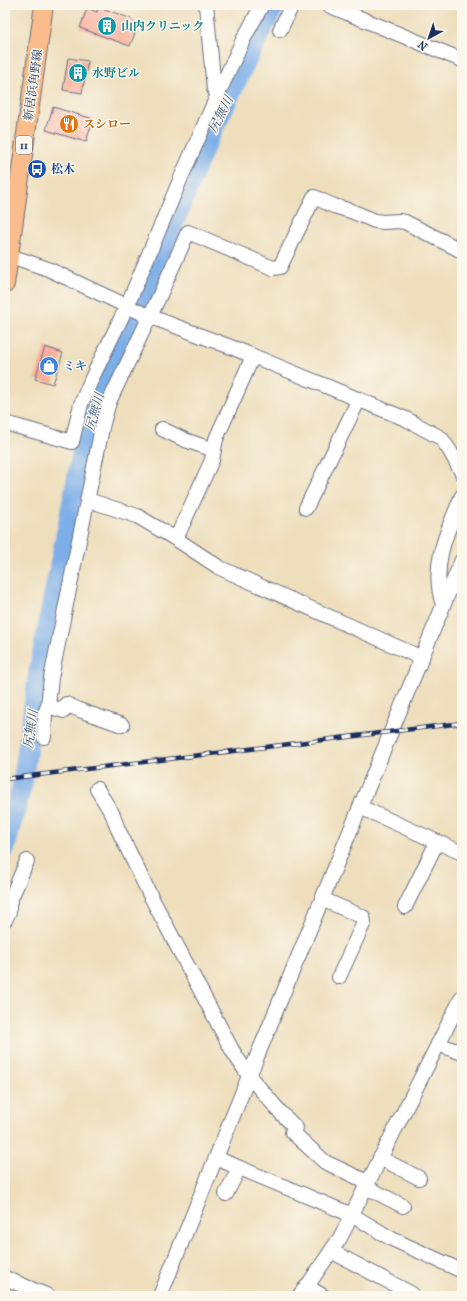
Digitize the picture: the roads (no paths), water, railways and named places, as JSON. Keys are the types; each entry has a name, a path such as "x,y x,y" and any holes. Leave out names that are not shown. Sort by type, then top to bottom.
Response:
{"main road":[{"name":"新居浜角野線","path":"5,284 7,255 44,5"}],"street":[{"path":"206,5 214,89 218,94"},
{"path":"5,423 72,442 81,404 92,378 128,307 183,173 218,94 243,40 262,5"},
{"path":"280,30 292,5"},
{"path":"328,5 462,60"},
{"path":"44,737 45,713 48,706 54,662 103,423 109,402 147,315 159,297 188,232 273,268 280,267 314,197 334,206 351,210 375,221 405,222 462,251"},
{"path":"7,255 48,269 147,315 253,356 406,419 441,438 462,473"},
{"path":"176,539 212,460 216,439 253,356"},
{"path":"306,508 359,399"},
{"path":"162,429 185,440 214,450"},
{"path":"444,605 439,592 438,572 448,528 462,496"},
{"path":"88,500 137,516 176,539 220,568 422,658"},
{"path":"160,1296 322,898 462,560"},
{"path":"48,706 64,711 66,704 122,725"},
{"path":"97,788 113,815 117,827 149,893 232,1050 249,1076 296,1128 292,1132 325,1162 361,1179 366,1186 403,1206"},
{"path":"360,807 436,842 461,851"},
{"path":"405,907 436,842"},
{"path":"5,920 9,912 9,903 27,861"},
{"path":"322,898 363,917 364,922 339,977"},
{"path":"323,1296 302,1291 340,1238 462,997"},
{"path":"438,1044 462,1053"},
{"path":"216,1158 352,1214 392,1239 462,1271"},
{"path":"380,1158 419,1178"},
{"path":"226,1194 239,1168"},
{"path":"331,1251 412,1294 412,1296"},
{"path":"5,1278 48,1296"}],"waterway":[{"name":"尻無川","path":"5,849 22,786 39,669 82,452 94,405 150,282 205,146 275,5"}],"railway":[{"path":"5,779 462,723"}],"place":[{"name":"山内クリニック","path":"107,26"},
{"name":"水野ビル","path":"78,73"},
{"name":"スシロー","path":"69,124"},
{"name":"松木","path":"37,169"},
{"name":"ミキ","path":"49,366"}]}
